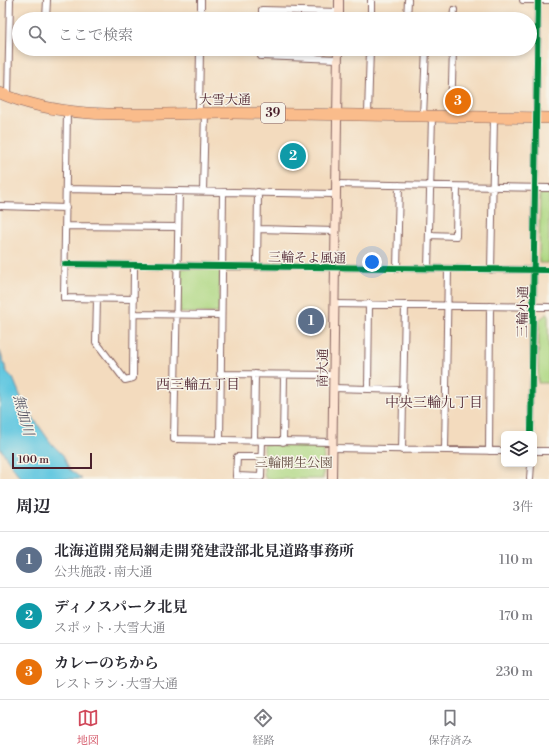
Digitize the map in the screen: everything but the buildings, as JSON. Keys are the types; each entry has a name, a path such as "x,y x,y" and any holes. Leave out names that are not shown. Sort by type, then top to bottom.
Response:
{"highway":[{"name":"大雪大通","path":"4,94 34,104 67,111 116,113 202,112 368,114 494,118 549,118"}],"main road":[{"path":"339,0 339,12"},
{"name":"南大通","path":"332,479 336,114 338,59"}],"street":[{"path":"4,94 10,0"},
{"path":"46,12 47,0"},
{"path":"200,12 201,0"},
{"path":"370,12 371,0"},
{"path":"407,12 408,0"},
{"path":"524,0 549,0"},
{"name":"三輪小通","path":"531,431 538,0"},
{"path":"262,12 262,10 293,12"},
{"path":"200,56 203,191"},
{"path":"261,56 338,59"},
{"path":"368,114 370,56"},
{"path":"426,56 430,186 428,269"},
{"path":"451,116 453,56"},
{"path":"67,111 64,298 134,299"},
{"path":"491,270 494,118"},
{"path":"336,184 549,188"},
{"path":"397,269 399,185"},
{"path":"429,235 456,236 457,187"},
{"path":"66,189 335,194"},
{"path":"179,191 174,439 283,442 402,450 501,451"},
{"path":"220,441 223,192"},
{"path":"257,267 258,192"},
{"path":"0,206 66,208"},
{"path":"66,226 178,227"},
{"path":"258,229 335,231"},
{"name":"三輪そよ風通","path":"65,264 448,270 549,270"},
{"path":"97,299 96,342 125,380 133,378 134,265"},
{"path":"445,450 448,270"},
{"path":"334,304 549,307"},
{"path":"368,389 369,304"},
{"path":"402,450 405,305"},
{"path":"488,451 490,306"},
{"path":"134,314 221,315"},
{"path":"220,374 334,375"},
{"path":"254,441 255,374"},
{"path":"283,442 284,375"},
{"path":"334,388 404,390"},
{"path":"262,441 262,457 261,477 236,476 237,457 262,457"},
{"path":"537,451 549,451"},
{"path":"530,479 531,467"}],"green space":[{"path":"540,192 549,192 549,263 539,263"},
{"path":"180,268 220,269 219,313 180,313"},
{"path":"548,313 549,383 538,383 539,320"},
{"name":"三輪開生公園","path":"264,444 324,445 323,479 266,479 264,475"}],"water":[{"name":"無加川","path":"0,351 7,372 13,378 24,405 51,443 63,455 69,469 82,479 21,479 0,448"}],"cycle path":[{"path":"531,431 538,0"},
{"path":"65,264 549,270"}],"place":[{"name":"カレーのちから","path":"458,101"},
{"name":"ディノスパーク北見","path":"293,156"},
{"name":"北海道開発局網走開発建設部北見道路事務所","path":"311,321"}],"district":[{"name":"西三輪五丁目","path":"198,384"},
{"name":"中央三輪九丁目","path":"434,402"}]}
